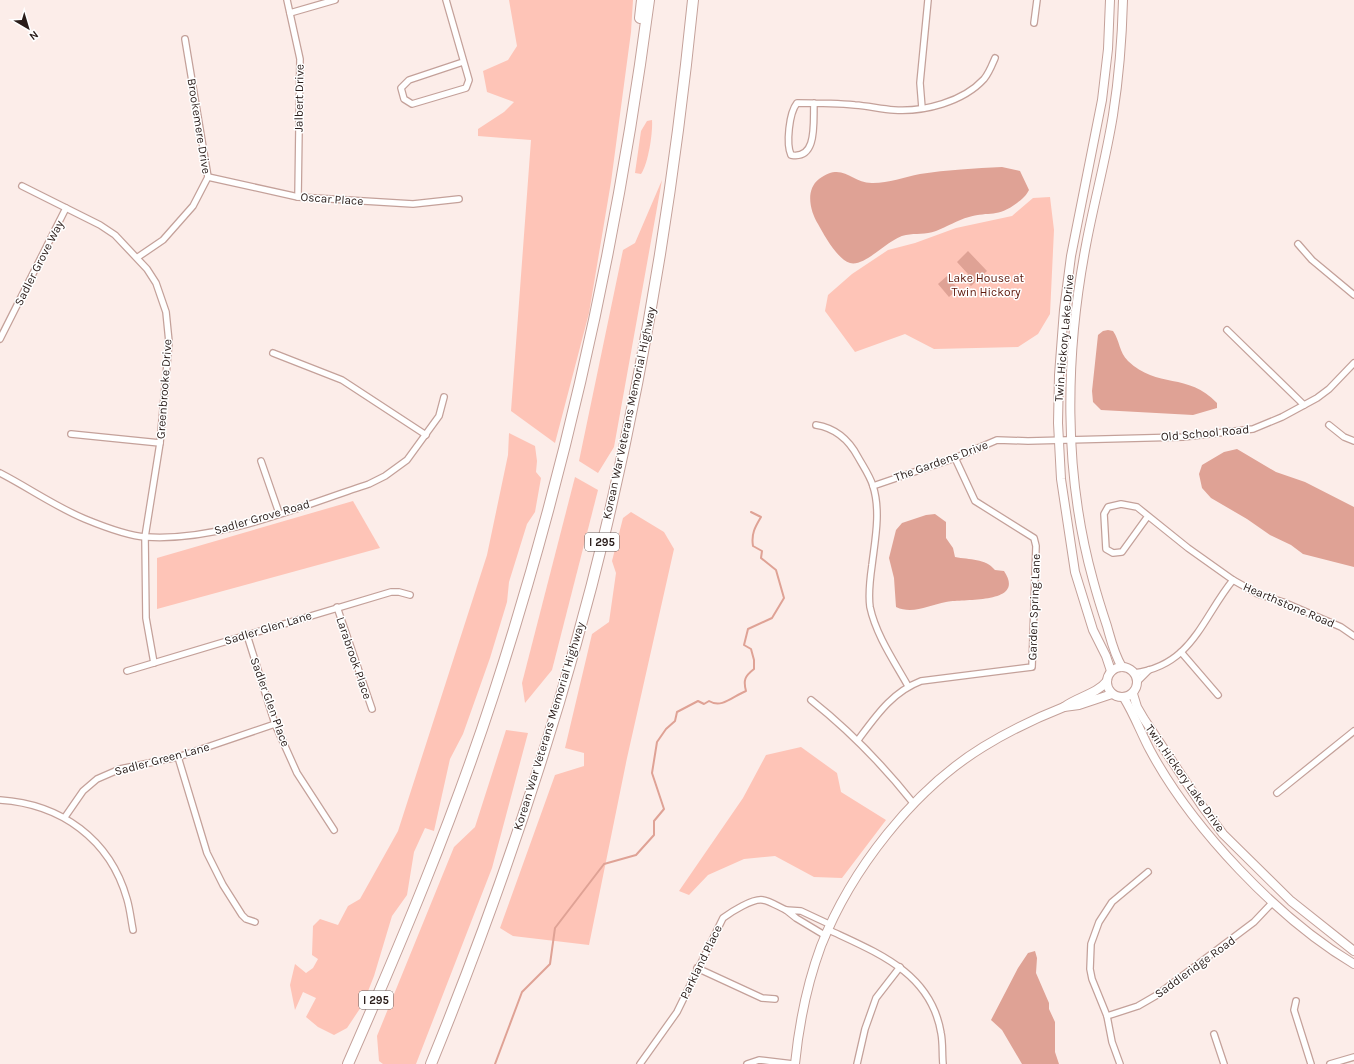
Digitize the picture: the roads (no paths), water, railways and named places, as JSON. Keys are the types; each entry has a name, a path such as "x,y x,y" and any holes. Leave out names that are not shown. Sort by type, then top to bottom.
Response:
{"highway":[{"path":"636,88 635,70 642,0"},
{"path":"636,88 649,0"},
{"name":"Korean War Veterans Memorial Highway","path":"431,1064 478,941 527,804 567,674 605,530 627,433 657,272 673,168 693,0"},
{"name":"I 295","path":"348,1064 415,908 449,822 493,698 525,595 556,480 591,338 615,218 636,88"}],"street":[{"name":"Jalbert Drive","path":"287,0 300,59 298,197"},
{"path":"290,13 334,0"},
{"path":"446,0 469,80 466,88 412,104 404,99 401,88 409,80 463,62"},
{"path":"922,108 920,83 928,0"},
{"path":"1034,23 1037,0"},
{"name":"Twin Hickory Lake Drive","path":"1110,0 1108,49 1102,100 1072,256 1065,302 1059,375 1058,440 1061,479 1075,572 1093,630 1106,656 1111,671"},
{"name":"Twin Hickory Lake Drive","path":"1122,667 1109,638 1088,561 1076,494 1071,440 1071,384 1078,297 1085,246 1113,115 1119,67 1123,0"},
{"name":"Brookemere Drive","path":"138,258 163,240 193,206 208,177 185,39"},
{"path":"814,103 811,144 807,153 799,157 790,155 787,148 792,109 797,103 814,103 855,105 894,110 922,108 950,100 975,87 989,72 995,58"},
{"name":"Oscar Place","path":"208,177 298,197 414,204 459,199"},
{"name":"Greenbrooke Drive","path":"22,186 105,228 115,235 138,258 156,283 166,312 169,342 160,443 145,537 146,618 154,663"},
{"name":"Sadler Grove Way","path":"0,339 66,208"},
{"path":"1298,244 1312,260 1354,295"},
{"path":"1227,330 1304,405"},
{"path":"273,353 342,380 426,435"},
{"name":"Old School Road","path":"1058,440 1183,436 1253,429 1282,417 1329,389 1354,363"},
{"name":"Sadler Grove Road","path":"0,473 85,519 145,537 187,536 226,530 369,484 386,476 407,460 426,435 439,416 444,397"},
{"path":"816,425 827,427 835,431 850,446 873,486 876,502 876,528 869,590 870,606 875,624 908,686"},
{"path":"1329,425 1344,437 1354,441"},
{"path":"71,434 160,443"},
{"name":"The Gardens Drive","path":"873,486 955,458 997,440 1058,440"},
{"name":"Garden Spring Lane","path":"858,740 890,700 908,686 921,681 1032,667 1036,546 1034,538 975,501 955,458"},
{"path":"261,461 279,513"},
{"name":"Hearthstone Road","path":"1148,516 1122,552 1113,553 1106,549 1104,514 1108,507 1121,504 1137,507 1188,548 1233,580 1258,594 1283,602 1341,627 1354,636"},
{"path":"1136,677 1181,652 1200,632 1223,592 1233,580"},
{"name":"Sadler Glen Lane","path":"127,671 390,592 399,592 410,595"},
{"name":"Larabrook Place","path":"337,607 372,709"},
{"name":"Sadler Glen Place","path":"247,635 275,724 300,779 334,830"},
{"path":"1181,652 1218,695"},
{"path":"747,1064 759,1060 794,1064 805,1000 812,973 829,930 868,859 883,839 914,804 931,787 982,747 1014,729 1064,707 1076,698 1102,686 1107,681 1111,671 1122,667 1127,668 1136,677 1138,685 1133,694 1124,698 1112,694 1108,689 1107,681"},
{"path":"1064,707 1079,705 1112,694"},
{"name":"Twin Hickory Lake Drive","path":"1133,694 1137,707 1144,719 1202,806 1223,834 1291,901 1354,951"},
{"name":"Twin Hickory Lake Drive","path":"1124,698 1150,750 1188,808 1227,855 1272,902 1313,937 1354,964"},
{"path":"811,700 844,726 858,740 891,775 914,804"},
{"name":"Sadler Green Lane","path":"65,817 83,791 97,779 120,769 178,757 275,724"},
{"path":"1277,793 1354,731"},
{"path":"178,757 207,853 242,915 246,919 255,922"},
{"path":"0,800 30,804 65,817 97,843 118,877 127,899 133,930"},
{"path":"1120,1064 1112,1042 1107,1016 1096,991 1090,969 1091,944 1094,932 1112,902 1148,872"},
{"name":"Parkland Place","path":"640,1064 676,1012 723,918 756,900 763,900 786,910 796,918 829,930"},
{"name":"Saddleridge Road","path":"1107,1016 1138,1006 1157,995 1254,922 1272,902"},
{"name":"Parkland Place","path":"786,910 801,911 829,930"},
{"path":"829,930 867,948 900,967 918,982 931,1002 941,1033 943,1064"},
{"path":"858,1064 865,1029 876,998 900,967"},
{"path":"698,968 762,998 775,999"},
{"path":"1296,1001 1294,1010 1311,1064"},
{"path":"1214,1034 1224,1064"},
{"path":"1330,1064 1354,1057 1354,1051"}],"waterway":[{"path":"495,1064 522,992 550,964 555,928 604,864 636,855 654,835 654,821 664,809 652,773 657,742 666,729 675,721 677,712 698,701 704,704 709,701 718,704 723,703 746,691 746,678 754,669 754,660 751,649 744,645 748,629 772,618 784,598 776,570 761,558 762,551 753,546 754,531 761,517 751,512"}],"park label":[{"name":"Lake House at Twin Hickory","path":"986,285"}]}
